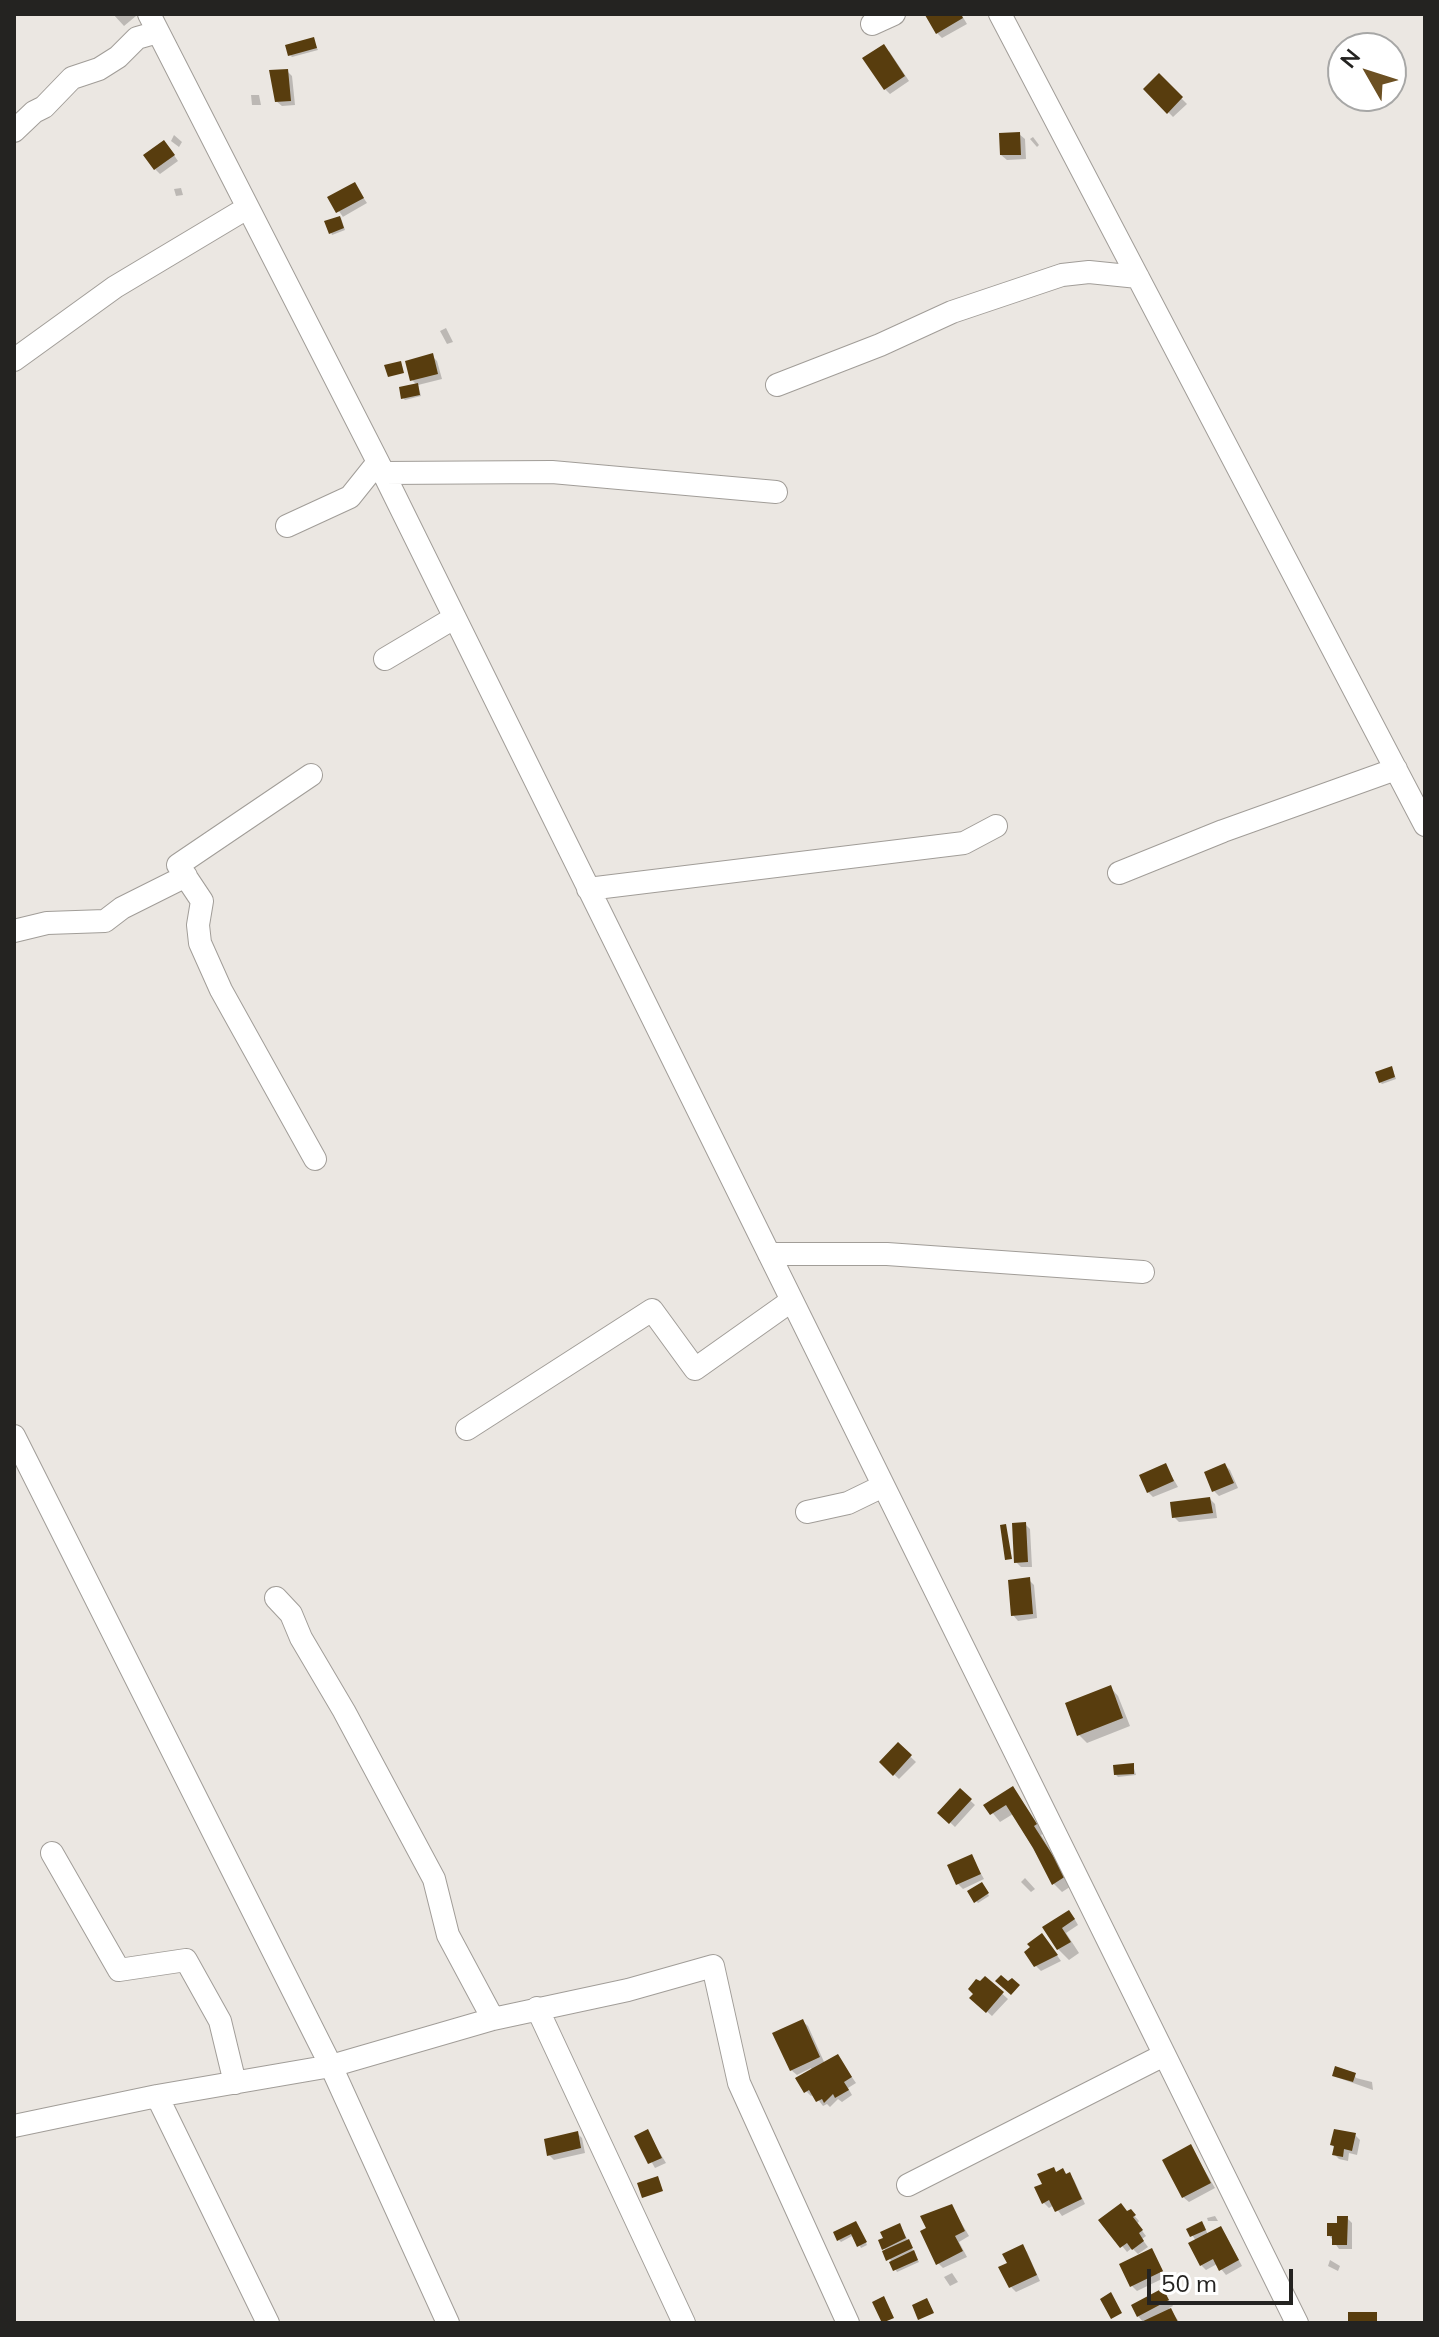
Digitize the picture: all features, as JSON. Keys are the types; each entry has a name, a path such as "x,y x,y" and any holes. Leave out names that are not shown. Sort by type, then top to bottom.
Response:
{"street":[{"path":"872,24 894,14"},
{"path":"1000,14 1425,825"},
{"path":"14,131 44,107 72,78 99,69 118,57 154,23 380,468 1297,2323"},
{"path":"14,360 115,287 247,208"},
{"path":"777,385 880,345 952,312 1062,275 1089,272 1138,277"},
{"path":"287,526 350,497 380,468 552,472 776,492"},
{"path":"385,659 454,618"},
{"path":"1119,873 1223,831 1396,769"},
{"path":"311,775 178,865 202,901 198,925 205,955 315,1159"},
{"path":"588,889 964,843 996,826"},
{"path":"14,931 47,923 105,921 122,908 186,876"},
{"path":"769,1254 887,1254 1143,1272"},
{"path":"467,1429 652,1310 695,1369 791,1301"},
{"path":"14,1436 331,2066 448,2323"},
{"path":"807,1512 848,1503 883,1486"},
{"path":"276,1598 291,1614 301,1638 434,1879 448,1935 493,2019"},
{"path":"52,1853 119,1970 186,1960 220,2021 235,2083"},
{"path":"14,2126 157,2096 331,2066 493,2019 628,1990 713,1966 739,2083 848,2323"},
{"path":"537,2008 684,2323"},
{"path":"908,2185 1164,2055"},
{"path":"157,2096 268,2323"}],"building":[{"path":"961,14 963,18 936,34 925,15"},
{"path":"314,37 317,48 288,56 285,45"},
{"path":"884,44 905,76 884,90 862,58"},
{"path":"288,69 291,101 275,102 269,70"},
{"path":"1159,73 1183,97 1167,114 1143,89"},
{"path":"1020,132 1021,155 1000,155 999,133"},
{"path":"164,140 175,155 154,170 143,155"},
{"path":"355,182 364,198 336,213 327,197"},
{"path":"340,216 344,228 329,234 324,221"},
{"path":"433,353 438,374 410,381 405,361"},
{"path":"401,361 404,373 388,377 384,365"},
{"path":"418,383 420,395 401,399 399,387"},
{"path":"1392,1066 1395,1077 1379,1083 1375,1072"},
{"path":"1166,1463 1174,1481 1147,1493 1139,1475"},
{"path":"1225,1463 1234,1483 1212,1492 1204,1472"},
{"path":"1210,1497 1213,1513 1172,1518 1170,1502"},
{"path":"1026,1522 1028,1562 1014,1563 1012,1523"},
{"path":"1006,1524 1012,1559 1005,1560 1000,1525"},
{"path":"1030,1577 1033,1614 1011,1616 1008,1580"},
{"path":"1111,1685 1123,1718 1077,1736 1065,1703"},
{"path":"898,1742 912,1755 893,1776 879,1762"},
{"path":"1134,1763 1134,1774 1114,1775 1113,1765"},
{"path":"1013,1786 1066,1876 1052,1885 1006,1805 990,1815 983,1805"},
{"path":"960,1788 972,1799 949,1824 937,1813"},
{"path":"972,1854 981,1874 956,1885 947,1865"},
{"path":"982,1882 989,1893 974,1903 967,1891"},
{"path":"1069,1910 1075,1919 1062,1928 1071,1942 1057,1950 1042,1927"},
{"path":"1042,1933 1058,1955 1034,1967 1024,1952 1030,1947 1027,1944"},
{"path":"1001,1975 1008,1981 1012,1978 1020,1985 1011,1995 995,1981"},
{"path":"985,1976 1004,1992 986,2013 969,1998 973,1994 968,1989 976,1979 980,1981"},
{"path":"803,2019 820,2057 790,2071 772,2033"},
{"path":"838,2054 852,2077 844,2082 849,2090 835,2098 833,2094 824,2103 822,2099 816,2102 809,2090 804,2093 795,2078"},
{"path":"1335,2066 1356,2073 1353,2082 1332,2076"},
{"path":"648,2129 662,2158 648,2164 634,2136"},
{"path":"1334,2129 1356,2133 1352,2151 1344,2149 1343,2157 1332,2155 1334,2146 1330,2145"},
{"path":"578,2131 581,2148 547,2156 544,2139"},
{"path":"1191,2144 1211,2183 1182,2198 1162,2160"},
{"path":"1054,2167 1056,2172 1063,2168 1066,2174 1070,2172 1082,2199 1055,2212 1049,2200 1042,2204 1034,2187 1042,2184 1037,2174"},
{"path":"658,2176 663,2191 642,2198 637,2183"},
{"path":"1121,2203 1127,2211 1131,2209 1136,2215 1133,2217 1143,2230 1139,2233 1144,2241 1132,2250 1127,2243 1120,2248 1098,2220"},
{"path":"952,2204 965,2231 955,2236 963,2251 936,2265 920,2231 926,2228 920,2216"},
{"path":"1337,2216 1348,2216 1347,2245 1332,2245 1332,2236 1327,2236 1327,2223 1337,2223"},
{"path":"856,2221 867,2242 857,2247 851,2234 837,2241 833,2232"},
{"path":"1202,2221 1206,2230 1190,2237 1186,2229"},
{"path":"900,2223 906,2238 882,2250 878,2240 883,2238 880,2232"},
{"path":"1221,2226 1239,2260 1219,2271 1213,2259 1200,2266 1188,2243"},
{"path":"909,2239 913,2248 886,2261 882,2251"},
{"path":"1023,2244 1037,2275 1009,2288 998,2267 1007,2263 1002,2254"},
{"path":"1152,2248 1163,2271 1130,2287 1119,2264"},
{"path":"914,2250 918,2260 893,2271 889,2262"},
{"path":"1163,2288 1169,2300 1137,2317 1131,2305"},
{"path":"1111,2292 1122,2313 1111,2319 1100,2299"},
{"path":"884,2296 894,2318 882,2323 872,2302"},
{"path":"927,2298 934,2313 918,2320 912,2305"},
{"path":"1171,2308 1178,2322 1139,2323"},
{"path":"1348,2312 1377,2312 1377,2323 1348,2323"}]}
